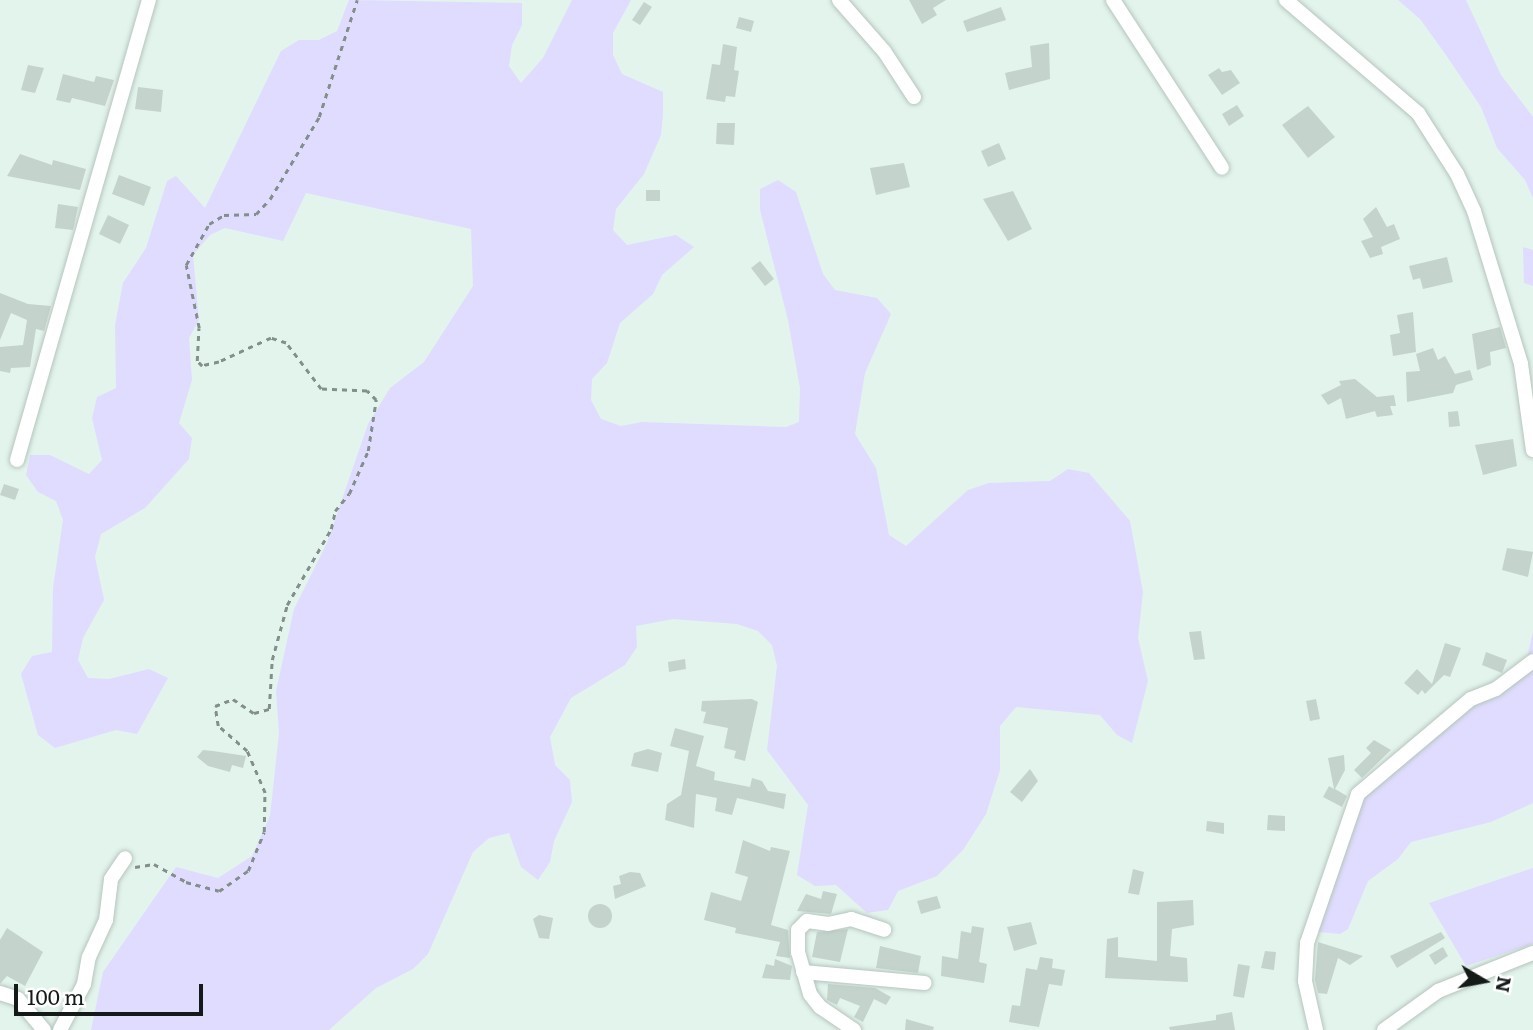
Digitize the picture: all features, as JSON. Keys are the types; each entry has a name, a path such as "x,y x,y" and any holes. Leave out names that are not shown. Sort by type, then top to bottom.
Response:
{"street":[{"path":"17,460 149,0"},
{"path":"839,0 884,51 914,97"},
{"path":"1113,0 1222,168"},
{"path":"1286,0 1418,113 1457,174 1474,211 1521,364 1533,450"},
{"path":"1316,1030 1306,981 1307,943 1358,794 1471,699 1496,689 1533,661"},
{"path":"60,1030 84,984 89,957 106,920 111,879 125,858"},
{"path":"854,1030 815,1002 803,972 797,943 801,923 855,919 884,930"},
{"path":"1384,1030 1438,991 1533,953"},
{"path":"803,972 925,983"},
{"path":"0,993 18,999 44,1030"}],"path":[{"path":"128,874 154,864 183,880 219,891 248,871 264,832 265,793 247,751 218,726 215,706 233,699 254,713 269,709 272,660 287,605 331,529 335,511 349,494 368,451 376,400 367,391 321,388 286,343 271,338 241,348 219,362 202,366 197,361 198,328 186,265 209,223 224,215 256,214 270,199 319,117 357,0"}],"shaded area":[{"path":"349,0 522,3 522,25 512,45 509,66 521,83 543,58 572,0 631,0 613,33 613,55 622,74 663,92 663,114 661,135 644,174 616,209 613,230 627,245 676,235 694,247 662,275 653,294 620,323 607,363 592,379 591,400 601,419 621,426 642,422 786,427 799,422 800,388 788,320 760,210 760,189 778,180 796,192 823,274 835,290 877,298 891,314 865,373 855,434 876,468 889,535 906,546 968,490 989,483 1050,481 1068,469 1089,473 1130,521 1143,592 1138,638 1148,681 1132,743 1117,735 1100,715 1016,707 1000,726 1000,770 986,814 963,850 937,876 898,891 888,910 867,913 836,885 815,886 797,875 808,805 767,750 777,666 772,645 758,631 737,624 673,619 636,626 637,647 625,665 571,698 550,737 555,765 570,780 572,802 554,841 550,862 538,880 521,867 509,833 489,838 473,852 428,954 413,969 376,988 329,1030 91,1030 103,972 176,867 218,878 252,856 270,816 279,733 276,691 294,609 327,543 368,424 390,388 424,362 473,286 471,229 306,193 283,241 225,228 210,235 193,255 199,320 189,338 192,380 179,423 192,438 189,459 145,508 101,534 95,557 104,600 83,638 78,660 88,678 109,679 149,669 168,678 137,734 116,730 55,748 38,735 21,674 32,656 52,652 53,588 63,520 56,501 38,492 26,475 30,455 50,455 89,474 102,460 92,418 97,397 116,388 115,325 123,283 146,248 167,181 176,176 205,208 281,51 299,40 319,40 337,31"},
{"path":"1398,0 1466,0 1501,75 1533,117 1533,198 1525,180 1497,148 1481,107 1446,55 1420,19"},
{"path":"1523,247 1533,250 1533,286 1524,283"},
{"path":"1533,631 1533,803 1491,822 1411,842 1398,859 1368,881 1348,929 1340,934 1319,932 1315,928 1354,810 1371,785 1444,726 1524,672"},
{"path":"1533,868 1533,944 1466,966 1429,903"}],"building":[{"path":"909,0 946,0 933,8 937,15 922,24"},
{"path":"644,2 652,7 640,25 632,20"},
{"path":"1001,7 1006,20 967,32 963,21"},
{"path":"739,17 754,21 751,32 736,28"},
{"path":"1049,43 1050,79 1009,90 1005,73 1032,67 1030,46"},
{"path":"723,44 737,47 734,70 739,71 735,97 726,96 725,102 706,99 712,64 720,65"},
{"path":"28,65 44,68 35,93 21,90"},
{"path":"1219,68 1222,72 1231,70 1240,83 1222,95 1208,75"},
{"path":"63,74 94,82 96,76 114,80 105,106 72,98 70,103 56,100"},
{"path":"138,87 163,90 161,112 135,109"},
{"path":"1237,105 1244,116 1229,126 1222,114"},
{"path":"1308,106 1335,137 1308,158 1282,125"},
{"path":"717,123 735,123 734,145 716,144"},
{"path":"999,143 1006,159 988,167 981,151"},
{"path":"20,154 52,165 53,160 86,169 80,190 7,176"},
{"path":"904,163 910,187 876,195 870,168"},
{"path":"119,175 151,187 144,206 112,194"},
{"path":"646,190 660,190 660,201 646,201"},
{"path":"1013,191 1032,229 1008,241 983,199"},
{"path":"58,204 78,207 73,230 55,228"},
{"path":"1376,207 1387,227 1394,224 1400,239 1381,247 1383,254 1370,258 1361,241 1373,237 1363,219"},
{"path":"108,215 129,225 120,244 99,234"},
{"path":"1447,257 1453,282 1423,289 1420,278 1413,280 1409,266"},
{"path":"760,261 774,279 765,286 751,268"},
{"path":"0,293 28,304 51,306 44,331 36,329 30,367 11,368 10,373 0,371 0,347 23,345 27,320 11,313 0,340"},
{"path":"1413,312 1416,352 1393,356 1390,335 1400,333 1397,315"},
{"path":"1500,327 1506,348 1490,352 1491,365 1477,370 1472,334"},
{"path":"1433,348 1438,360 1445,356 1455,374 1470,370 1473,380 1456,385 1453,393 1407,402 1406,372 1420,371 1416,354"},
{"path":"1355,379 1377,397 1394,395 1396,406 1390,406 1393,415 1377,417 1375,411 1346,419 1341,398 1328,405 1321,395 1341,385 1339,381"},
{"path":"1458,411 1460,426 1449,427 1448,412"},
{"path":"1513,439 1517,466 1483,475 1475,445"},
{"path":"4,484 19,489 15,500 0,495"},
{"path":"1507,548 1533,552 1528,577 1502,570"},
{"path":"1201,631 1205,659 1194,660 1189,632"},
{"path":"1445,643 1461,648 1450,677 1444,675 1425,694 1422,690 1418,695 1404,683 1417,669 1432,684"},
{"path":"1486,652 1507,660 1502,673 1482,665"},
{"path":"685,659 686,669 669,672 668,662"},
{"path":"752,699 758,702 745,761 734,758 736,751 724,748 728,728 703,723 706,712 701,711 702,701"},
{"path":"1316,699 1320,719 1310,721 1306,701"},
{"path":"675,728 704,736 696,766 715,772 714,780 750,787 752,778 762,781 768,791 786,794 784,809 737,798 732,815 715,811 717,798 696,794 694,828 665,820 667,804 681,795 689,751 670,746"},
{"path":"1374,740 1391,750 1362,778 1354,770 1371,753 1366,748"},
{"path":"648,749 662,753 658,772 631,766 634,753"},
{"path":"203,750 246,756 243,768 232,765 230,772 208,766 197,757"},
{"path":"1344,755 1345,770 1335,789 1347,796 1342,807 1323,797 1329,786 1334,789 1328,758"},
{"path":"1030,769 1038,781 1022,802 1010,792"},
{"path":"1268,815 1285,816 1285,831 1267,830"},
{"path":"1207,821 1224,823 1224,834 1206,831"},
{"path":"743,840 770,851 771,847 790,851 771,925 788,930 790,958 776,956 780,942 735,933 736,928 704,920 711,892 741,901 748,877 735,873"},
{"path":"1133,869 1144,872 1139,895 1128,893"},
{"path":"630,872 640,873 646,886 615,899 613,886 621,884 619,876"},
{"path":"823,891 837,894 831,914 797,911 806,894 821,899"},
{"path":"937,896 941,908 921,914 917,901"},
{"path":"1193,900 1194,925 1172,929 1170,956 1187,958 1188,982 1105,978 1107,939 1118,937 1118,957 1157,961 1157,902"},
{"path":"600,904 609,907 612,916 609,925 600,928 591,925 588,916 591,907"},
{"path":"539,915 553,918 549,939 539,938 533,919"},
{"path":"1031,922 1037,944 1014,951 1007,927"},
{"path":"972,926 984,928 979,962 987,964 984,983 941,976 942,956 958,959 961,931 971,933"},
{"path":"7,928 43,952 25,986 7,976 0,984 0,940"},
{"path":"848,929 840,962 812,957 817,932"},
{"path":"1441,932 1445,938 1397,968 1390,956"},
{"path":"1318,942 1363,956 1350,965 1338,958 1327,994 1318,993 1315,980"},
{"path":"880,946 921,956 918,973 876,968"},
{"path":"1443,947 1448,956 1435,965 1429,955"},
{"path":"1265,951 1276,952 1274,970 1261,968"},
{"path":"1040,957 1053,959 1052,968 1065,970 1062,986 1049,984 1039,1027 1009,1022 1012,1005 1020,1006 1026,968 1037,970"},
{"path":"775,959 792,966 790,980 762,978 766,964 774,966"},
{"path":"1238,964 1250,966 1244,998 1233,996"},
{"path":"828,984 875,988 891,997 886,1005 874,999 863,1022 854,1017 860,1006 840,998 837,1005 827,1000"},
{"path":"1232,1012 1235,1030 1170,1030 1169,1027 1216,1020 1216,1015"},
{"path":"906,1019 934,1027 933,1030 905,1030"}]}
